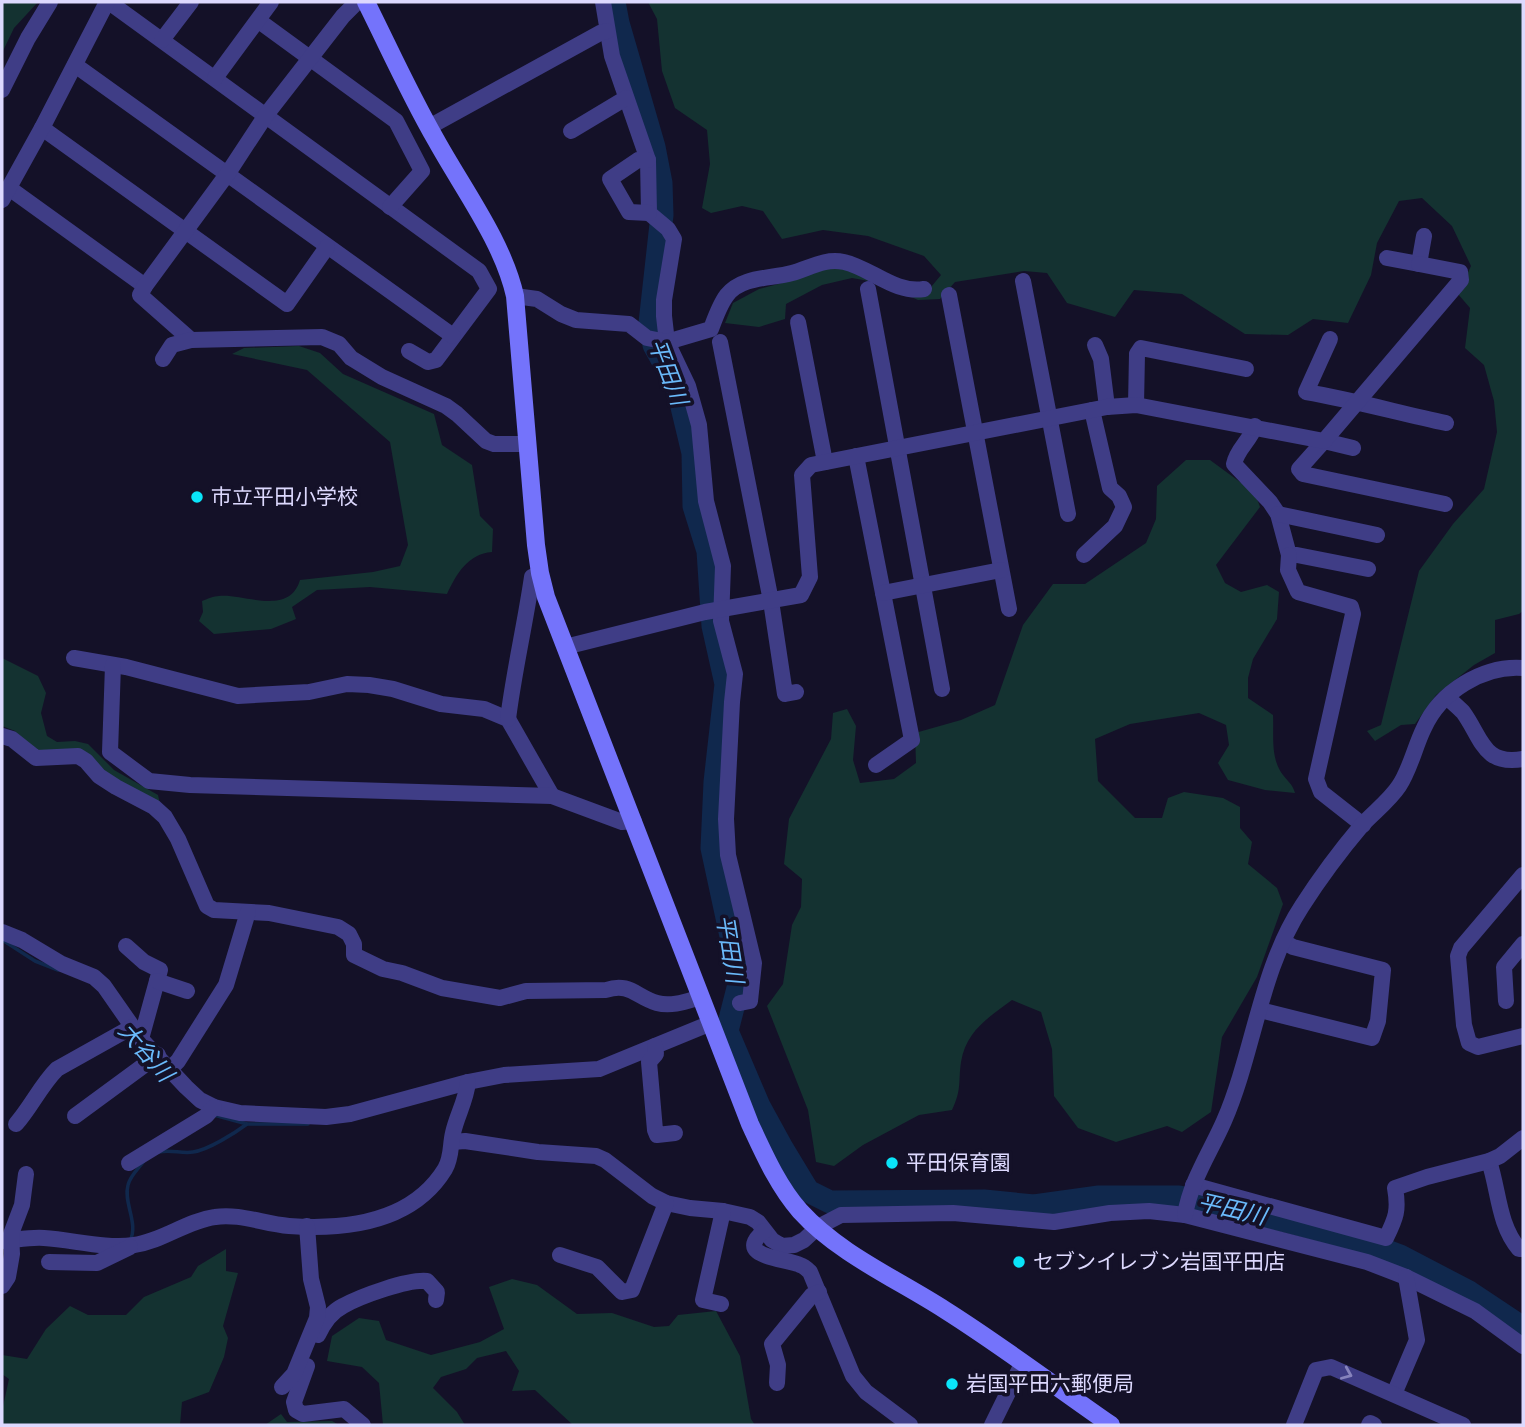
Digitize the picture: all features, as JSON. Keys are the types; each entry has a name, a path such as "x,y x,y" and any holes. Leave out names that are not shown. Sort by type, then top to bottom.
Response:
{"street":[{"path":"2,90 50,2"},
{"path":"145,286 5,194 108,2 479,271 489,289 436,360 428,362 410,351"},
{"path":"162,40 191,2"},
{"path":"215,78 271,2"},
{"path":"191,340 140,295 228,173 266,115 357,2"},
{"path":"366,2 429,127 511,278 515,296 540,573 565,647 765,1157 800,1212 835,1241 946,1310 1111,1425"},
{"path":"603,2 607,31 626,98 648,160 651,214"},
{"path":"259,21 396,121 422,172 390,208"},
{"path":"429,127 607,31"},
{"path":"75,65 453,336"},
{"path":"571,131 626,98"},
{"path":"42,128 287,304 327,247"},
{"path":"648,160 638,160 610,179 629,212 651,214 668,229 674,239 659,340"},
{"path":"1419,264 1424,236"},
{"path":"1387,258 1460,272 1461,280 1299,470 1303,474 1445,504"},
{"path":"659,340 711,329 728,295 740,286 754,280 790,274 816,262 846,262 903,288 915,291 924,289"},
{"path":"1023,281 1068,514"},
{"path":"868,289 943,690"},
{"path":"949,295 1009,609"},
{"path":"515,296 537,299 576,320 629,324 659,340 688,386 699,425 706,501 723,566 714,611 721,621 735,674 726,819 728,855 754,963 750,1001 740,1003"},
{"path":"798,322 825,462"},
{"path":"163,359 172,345 191,340 322,337 339,344 351,358 382,377 446,406 486,441 494,444 527,444"},
{"path":"1331,339 1306,393 1359,402 1446,423"},
{"path":"720,342 771,601 785,694 796,692"},
{"path":"1084,555 1115,526 1124,507 1119,496 1110,488 1100,409 1101,359 1095,345"},
{"path":"1136,405 1137,354 1141,348 1247,369"},
{"path":"565,647 714,611 801,595 810,577 803,475 811,465 1100,409 1136,405 1255,426 1353,448"},
{"path":"1255,426 1252,435 1236,454 1234,464 1278,514 1289,555 1288,570 1298,592 1350,607 1353,614 1316,779 1321,792 1363,825"},
{"path":"856,456 912,740 876,765"},
{"path":"1278,514 1377,535"},
{"path":"1289,555 1368,569"},
{"path":"883,593 1001,570"},
{"path":"540,573 531,577 508,719 552,796"},
{"path":"74,658 198,684 238,696 309,692 347,684 369,685 393,689 441,704 484,709 508,719"},
{"path":"113,665 110,752 149,781 552,796 622,822 634,821"},
{"path":"1189,1199 1200,1167 1223,1122 1271,974 1300,910 1334,859 1401,783 1426,724 1447,696 1483,674 1523,667"},
{"path":"1447,696 1463,713 1488,752 1500,759 1523,759"},
{"path":"2,736 12,739 36,758 78,756 108,782 154,807 165,817 178,839 207,906 214,910 269,913 338,927 349,934 354,944 354,955 383,969 462,992 500,998 526,991 606,990 617,986 657,1003 674,1004 701,997"},
{"path":"1523,875 1461,948 1458,956 1464,1025 1469,1043 1478,1047 1523,1035"},
{"path":"170,1069 178,1061 226,985 248,912"},
{"path":"2,932 22,940 62,964 94,977 104,986 130,1032 154,1059 170,1069 211,1111"},
{"path":"1261,1010 1372,1038 1378,1021 1383,970 1293,947 1284,942"},
{"path":"1506,1001 1504,967 1523,944"},
{"path":"16,1124 57,1069 130,1032 160,970 144,962 126,946"},
{"path":"1510,960 1523,971"},
{"path":"157,981 187,990"},
{"path":"129,1163 211,1111 264,1116 326,1117 350,1114 504,1075 599,1069 711,1023"},
{"path":"655,1046 656,1054 649,1062 655,1130 657,1135 675,1133"},
{"path":"75,1116 154,1059"},
{"path":"6,1241 46,1238 131,1245 148,1242 194,1222 216,1216 307,1226 363,1224 401,1212 415,1202 445,1169 451,1156 453,1133 467,1097 468,1082"},
{"path":"452,1142 466,1140 538,1152 596,1156 666,1203 750,1217 772,1240 782,1246 804,1240 818,1227 841,1215 953,1213 1054,1222 1110,1213 1149,1211 1189,1199 1307,1217 1386,1238 1396,1218 1395,1188 1489,1161 1523,1138"},
{"path":"1489,1161 1499,1207 1510,1238 1519,1249 1523,1249"},
{"path":"6,1241 22,1205 26,1174"},
{"path":"1189,1199 1406,1277 1475,1311 1523,1346"},
{"path":"560,1255 597,1266 622,1292 632,1290 666,1203"},
{"path":"721,1304 703,1300 723,1211"},
{"path":"1300,1241 1307,1217"},
{"path":"307,1226 311,1279 318,1307 295,1402 296,1410 303,1414 344,1409 363,1425"},
{"path":"1341,1252 1348,1228"},
{"path":"764,1231 757,1237 757,1251 764,1256 800,1264 810,1272 853,1376 866,1392 910,1425"},
{"path":"2,1286 8,1277 12,1254 6,1241"},
{"path":"49,1262 97,1263 128,1250 131,1245"},
{"path":"1394,1394 1417,1340 1406,1277"},
{"path":"282,1387 295,1374 311,1343 329,1317 341,1306 417,1280 427,1281 437,1292 436,1300"},
{"path":"777,1383 778,1365 772,1344 812,1295 819,1292"},
{"path":"992,1425 1022,1364"},
{"path":"1294,1425 1316,1370 1331,1367 1463,1425"},
{"path":"1368,1425 1374,1425"}],"green space":[{"path":"2,2 38,2 14,28 2,53"},
{"path":"648,2 1523,2 1523,611 1495,620 1495,653 1474,665 1436,695 1415,724 1401,725 1375,741 1367,731 1381,725 1419,571 1453,524 1484,489 1497,432 1494,401 1484,365 1465,348 1470,308 1458,294 1471,266 1452,226 1422,198 1399,201 1377,243 1371,275 1348,323 1313,319 1288,335 1245,334 1182,294 1134,290 1115,317 1067,303 1047,273 1024,271 955,282 940,299 918,300 880,283 852,278 822,285 786,304 785,319 759,327 725,323 733,303 759,289 801,278 820,269 844,269 926,293 941,275 924,256 868,236 823,230 782,239 763,211 742,206 711,213 702,208 710,164 707,130 675,108 662,71 657,19"},
{"path":"299,346 320,353 343,374 434,414 442,445 472,465 480,516 493,529 492,552 476,556 464,566 447,594 370,587 317,590 292,607 296,619 271,629 214,634 199,621 203,612 202,601 229,596 276,601 286,598 294,591 300,580 373,572 400,566 408,545 390,442 307,370 232,354 244,348"},
{"path":"1186,460 1210,460 1255,493 1260,507 1216,565 1225,583 1241,592 1267,585 1279,592 1277,619 1253,659 1248,678 1248,698 1273,715 1276,761 1295,793 1265,790 1228,780 1218,763 1229,745 1226,725 1199,713 1130,724 1095,739 1098,781 1135,818 1162,818 1168,798 1184,792 1223,798 1240,807 1240,828 1252,842 1248,864 1277,888 1283,904 1257,977 1222,1037 1211,1112 1182,1132 1167,1126 1116,1142 1078,1128 1054,1096 1052,1049 1041,1012 1012,1000 980,1026 968,1042 961,1062 958,1091 952,1110 919,1115 863,1145 834,1166 816,1162 808,1110 767,1006 783,984 792,925 801,907 802,879 784,864 789,819 831,739 833,713 847,709 856,726 853,760 860,783 894,779 916,763 915,733 961,720 995,705 1023,625 1053,584 1085,584 1146,543 1156,519 1157,486"},
{"path":"2,658 38,676 46,693 41,713 47,736 57,742 75,741 88,744 114,770 158,795 160,804 121,784 89,754 71,750 42,752 26,743 15,731 2,726"},
{"path":"226,1249 226,1271 238,1273 223,1326 228,1338 224,1357 209,1392 182,1402 180,1425 2,1425 2,1411 9,1379 2,1374 2,1355 27,1359 46,1329 70,1306 88,1315 126,1315 144,1297 191,1277 198,1266"},
{"path":"512,1279 537,1285 577,1314 612,1313 654,1327 669,1326 678,1315 716,1311 740,1356 751,1419 755,1425 573,1425 535,1390 512,1391 519,1371 506,1351 477,1358 466,1369 441,1377 433,1388 457,1412 465,1425 383,1425 379,1383 362,1367 327,1361 332,1336 359,1318 379,1321 386,1340 431,1355 480,1342 504,1329 489,1287"},
{"path":"281,1414 287,1422 332,1421 339,1425 265,1425"}],"waterway":[{"name":"平田川","path":"614,2 654,147 661,183 662,215 650,323 654,345 677,386 693,453 694,506 708,551 713,626 726,684 715,782 712,848 739,984 727,1031 759,1106 808,1191 830,1202 984,1201 1034,1206 1099,1197 1179,1197 1285,1221 1363,1242 1400,1256 1469,1292 1523,1328"},
{"name":"大谷川","path":"4,941 35,961 58,970"},
{"name":"大谷川","path":"214,1115 247,1124 308,1124"},
{"path":"159,1152 199,1151 247,1124"},
{"path":"130,1241 133,1227 127,1199 128,1185 144,1161"}],"place":[{"name":"市立平田小学校","path":"197,497"},
{"name":"平田保育園","path":"892,1163"},
{"name":"セブンイレブン岩国平田店","path":"1019,1262"},
{"name":"岩国平田六郵便局","path":"952,1384"}]}
